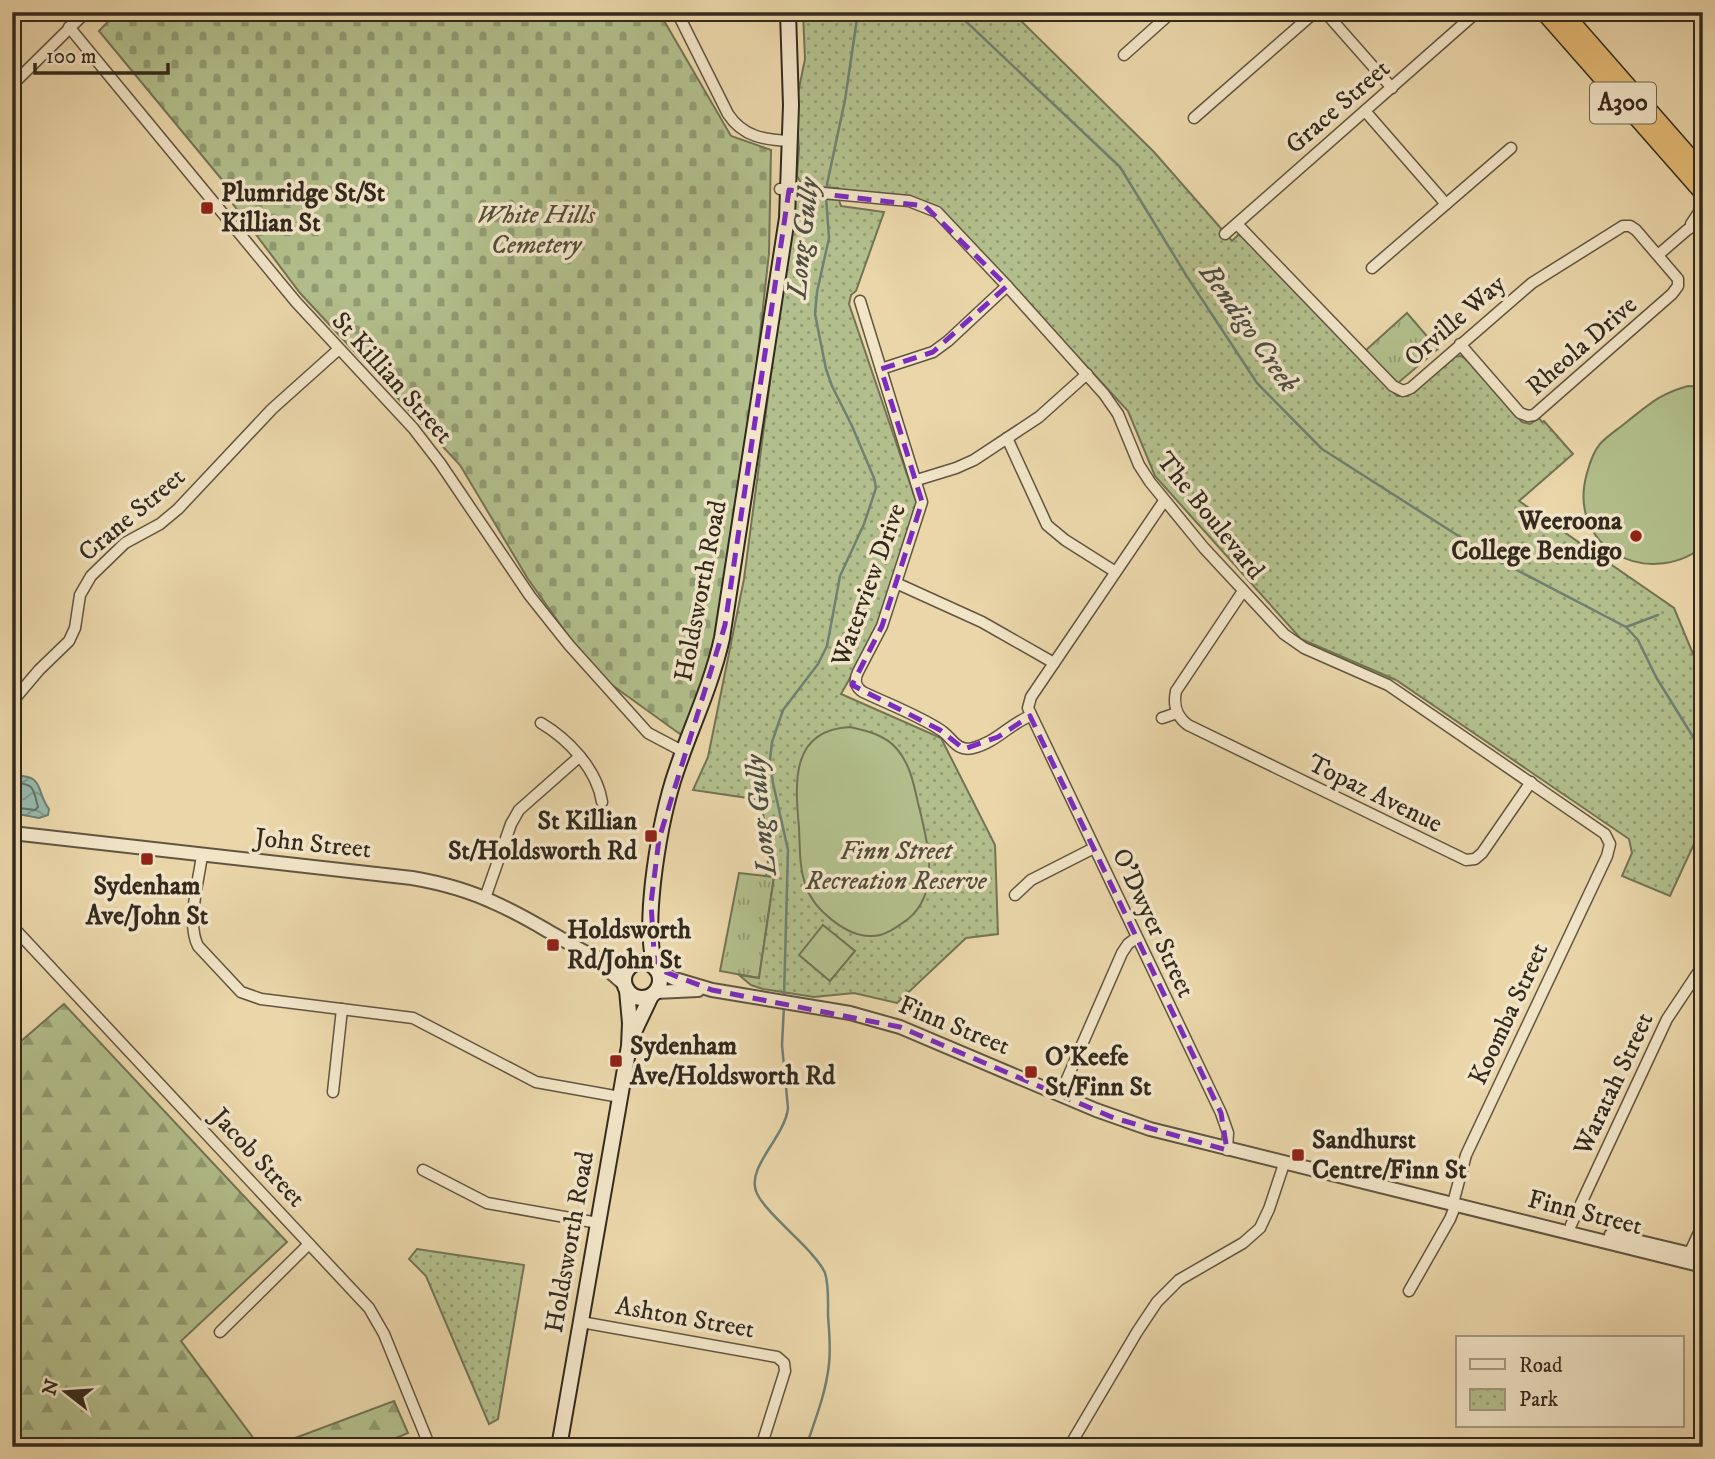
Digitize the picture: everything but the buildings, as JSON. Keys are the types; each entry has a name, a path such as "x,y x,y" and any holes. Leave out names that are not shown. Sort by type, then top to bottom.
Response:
{"highway":[{"name":"A300","path":"1544,12 1703,193"},
{"name":"A300","path":"1563,12 1703,172"}],"main road":[{"name":"Holdsworth Road","path":"656,969 650,939 651,903 665,811 710,682 725,625 771,324 784,190 788,12"},
{"name":"Holdsworth Road","path":"633,965 651,903"},
{"path":"645,963 656,969 660,982 653,994 635,997 626,988 625,974 633,965 645,963"},
{"name":"Holdsworth Road","path":"559,1447 629,1046 630,1023 626,988"},
{"name":"Holdsworth Road","path":"629,1046 638,1020 653,994"}],"street":[{"name":"St Killian Street","path":"67,12 72,24 282,286 426,445 539,607 597,679 648,733 684,752"},
{"path":"12,85 86,12"},
{"path":"677,12 732,120 751,135 786,141"},
{"path":"1124,55 1172,12"},
{"path":"1194,118 1315,12"},
{"path":"1325,12 1392,88"},
{"name":"Grace Street","path":"1226,234 1478,12"},
{"path":"1365,111 1446,204"},
{"path":"1372,268 1511,148"},
{"name":"The Boulevard","path":"784,190 909,201 931,209 943,217 1087,374 1118,414 1144,474 1164,500 1242,591 1297,644 1388,685 1601,830 1610,844"},
{"path":"1687,230 1703,202"},
{"path":"1658,255 1703,220"},
{"name":"Orville Way","path":"1237,224 1396,389 1403,391 1532,283 1623,226 1633,228 1658,255"},
{"name":"Rheola Drive","path":"1460,344 1520,413 1534,415 1675,290 1678,279 1658,255"},
{"path":"881,369 933,352 1007,286"},
{"name":"Waterview Drive","path":"860,301 917,480 922,506 877,639 856,676 855,683 860,691 940,730 954,744 964,749 973,749 998,737 1018,721 1030,716"},
{"name":"Crane Street","path":"12,702 69,640 75,628 80,595 91,576 125,543 160,524 178,509 272,409 339,349"},
{"path":"917,480 968,463 1047,411 1087,374"},
{"path":"1007,438 1047,524 1065,540 1114,571"},
{"path":"1030,716 1029,699 1164,500"},
{"path":"896,583 982,622 1054,663"},
{"path":"1162,718 1177,713 1175,696 1178,685 1242,591"},
{"name":"Topaz Avenue","path":"1177,713 1183,722 1192,728 1466,860 1475,859 1482,853 1531,782"},
{"name":"O'Dwyer Street","path":"1030,716 1223,1116 1228,1133 1227,1150"},
{"path":"541,723 563,738 596,779 602,802"},
{"path":"485,898 511,824 519,810 579,757"},
{"name":"John Street","path":"12,833 412,878 459,888 485,898 593,957 615,965 633,965"},
{"name":"Koomba Street","path":"1409,1291 1450,1219 1466,1155 1604,863 1610,844"},
{"path":"1014,895 1031,880 1094,848"},
{"path":"202,855 193,921 195,939 198,946 245,995 413,1018 536,1082 620,1097"},
{"name":"Jacob Street","path":"12,926 369,1308 384,1334 430,1447"},
{"path":"1060,1095 1122,953 1128,943 1136,938"},
{"name":"John Street","path":"593,957 626,988"},
{"name":"Waratah Street","path":"1569,1229 1667,1018 1703,965"},
{"name":"Finn Street","path":"656,969 712,990 850,1013 900,1027 1125,1122 1227,1150 1454,1204 1688,1257 1703,1257"},
{"name":"Finn Street","path":"653,994 712,990"},
{"path":"333,1092 342,1009"},
{"path":"1069,1447 1136,1332 1157,1303 1179,1280 1243,1243 1260,1228 1284,1164"},
{"path":"423,1170 487,1203 598,1223"},
{"path":"1688,1257 1703,1224"},
{"path":"220,1332 309,1244"},
{"name":"Finn Street","path":"1688,1257 1703,1266"},
{"name":"Ashton Street","path":"581,1322 767,1354 780,1359 785,1371 761,1447"}],"highlighted area":[{"path":"789,190 925,206 1007,286 933,352 881,369 922,502 882,626 852,685 940,730 964,749 998,737 1030,716 1221,1113 1227,1150 1114,1118 900,1027 712,990 655,968 651,903 659,839 725,625"}],"green space":[{"name":"White Hills Cemetery","path":"117,12 659,12 731,136 771,150 769,253 754,388 713,655 684,737 594,672 528,579 460,465 300,293 233,204 238,199 99,31"},
{"path":"803,12 1012,12 1154,152 1232,241 1238,235 1244,237 1397,396 1408,396 1453,357 1461,356 1522,422 1530,424 1539,418 1544,421 1573,454 1519,501 1674,608 1703,678 1703,836 1699,833 1670,896 1622,876 1632,853 1629,839 1396,680 1301,639 1155,476 1128,411 945,213 907,197 838,188 806,187 801,183 797,176 799,149 796,103 805,59"},
{"name":"Finn Street Recreation Reserve","path":"800,196 839,200 841,206 884,212 849,304 917,504 873,637 841,694 941,738 995,845 998,934 966,938 897,1003 854,993 814,997 763,989 751,985 739,975 759,978 774,877 766,876 769,852 761,800 693,790 708,757 744,579 794,199"},
{"path":"1407,313 1438,349 1398,383 1365,351"},
{"name":"Weeroona College Bendigo","path":"1688,386 1703,387 1703,547 1681,559 1657,564 1635,562 1615,554 1599,540 1588,521 1584,499 1589,465 1598,447 1610,435 1657,399"},
{"name":"Finn Street Recreation Reserve","path":"850,727 882,737 901,755 913,782 928,848 928,880 919,908 895,928 875,936 851,931 823,912 810,895 801,865 797,794 800,762 806,748 816,738 830,730"},
{"path":"739,873 774,877 759,978 720,971"},
{"path":"823,925 855,951 830,981 799,955"},
{"path":"64,1004 287,1242 181,1341 260,1447 12,1447 12,1049"},
{"path":"417,1249 524,1265 498,1419 489,1424 426,1276 409,1259"},
{"path":"394,1401 408,1433 375,1447 271,1447"}],"water":[{"path":"12,776 23,776 35,781 49,809 48,815 39,818 12,813"}],"waterway":[{"name":"Long Gully","path":"826,189 845,100 858,12"},
{"name":"Bendigo Creek","path":"956,12 1120,167 1186,275 1257,383 1322,449 1490,556 1626,627 1638,640 1656,677 1703,753"},
{"name":"Long Gully","path":"784,996 788,850 773,783 770,760 772,742 783,710 818,664 827,646 840,576 864,524 876,488 826,369 815,314 829,238 826,196"},
{"path":"1626,627 1658,615"},
{"name":"Long Gully","path":"784,1006 782,1045 788,1108 780,1130 761,1161 755,1181 759,1198 815,1258 824,1270 826,1278 830,1346 828,1375 806,1447"}],"place":[{"name":"Plumridge St/St Killian St","path":"207,208"},
{"name":"Weeroona College Bendigo","path":"1636,536"},
{"name":"St Killian St/Holdsworth Rd","path":"651,836"},
{"name":"Sydenham Ave/John St","path":"147,859"},
{"name":"Holdsworth Rd/John St","path":"553,945"},
{"name":"Sydenham Ave/Holdsworth Rd","path":"616,1061"},
{"name":"O'Keefe St/Finn St","path":"1031,1072"},
{"name":"Sandhurst Centre/Finn St","path":"1298,1155"}]}
